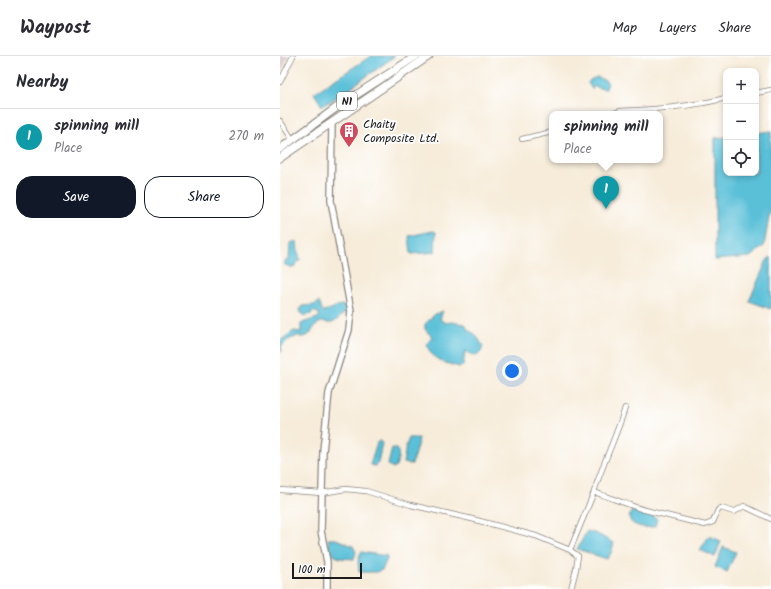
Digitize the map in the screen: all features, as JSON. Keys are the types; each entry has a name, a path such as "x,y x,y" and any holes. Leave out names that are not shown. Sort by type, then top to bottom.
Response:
{"highway":[{"name":"N1","path":"280,149 336,108 416,56"},
{"name":"N1","path":"280,158 429,56"}],"street":[{"path":"280,82 293,56"},
{"path":"759,92 771,90"},
{"path":"620,111 678,107 723,99"},
{"path":"280,120 293,140"},
{"path":"327,589 327,562 321,531 323,451 329,393 349,330 351,311 331,201 332,122"},
{"path":"522,139 549,133"},
{"path":"570,550 594,492 625,408"},
{"path":"280,490 322,493 346,489 366,491 411,505 536,536 570,550 578,556 571,589"},
{"path":"594,492 641,509 705,525 713,522 718,510 721,508 734,512 744,506 771,519"}],"shaded area":[{"path":"280,56 289,56 280,74"}],"water":[{"path":"371,56 395,56 339,96 322,106 314,93"},
{"path":"597,77 608,83 606,89 595,86 592,89 588,83 590,80"},
{"path":"771,131 771,206 764,246 750,257 715,260 715,138 723,137 723,176 759,176 759,133"},
{"path":"433,231 436,232 435,252 411,254 409,236"},
{"path":"297,241 300,259 294,267 283,264 285,261 289,260 290,243"},
{"path":"771,257 771,309 749,301 767,260"},
{"path":"319,302 323,312 341,305 348,307 348,310 334,322 319,323 307,336 300,337 300,335 288,340 281,347 282,351 280,351 280,341 294,331 301,332 301,324 318,318 320,314 313,311 311,314 304,316 300,311 302,306 314,305"},
{"path":"443,311 440,319 445,323 451,322 465,324 468,330 475,334 483,346 478,355 474,356 465,351 463,366 460,367 439,360 432,354 427,344 432,337 425,329 425,324 435,314"},
{"path":"409,438 419,438 412,464 403,463"},
{"path":"380,441 382,443 378,463 375,466 370,465 377,442"},
{"path":"392,448 398,452 398,461 396,467 393,468 388,465"},
{"path":"632,510 648,513 657,519 655,526 645,527 634,524 629,519"},
{"path":"587,531 597,534 614,543 611,553 607,559 577,549"},
{"path":"709,536 721,541 715,557 700,550"},
{"path":"328,539 336,539 353,546 356,552 354,559 340,558 333,555 329,547"},
{"path":"723,547 736,552 727,572 715,567"},
{"path":"361,552 387,556 382,570 376,572 359,572 358,561"}],"place":[{"name":"Chaity Composite Ltd.","path":"349,148"},
{"name":"spinning mill","path":"606,209"}]}
